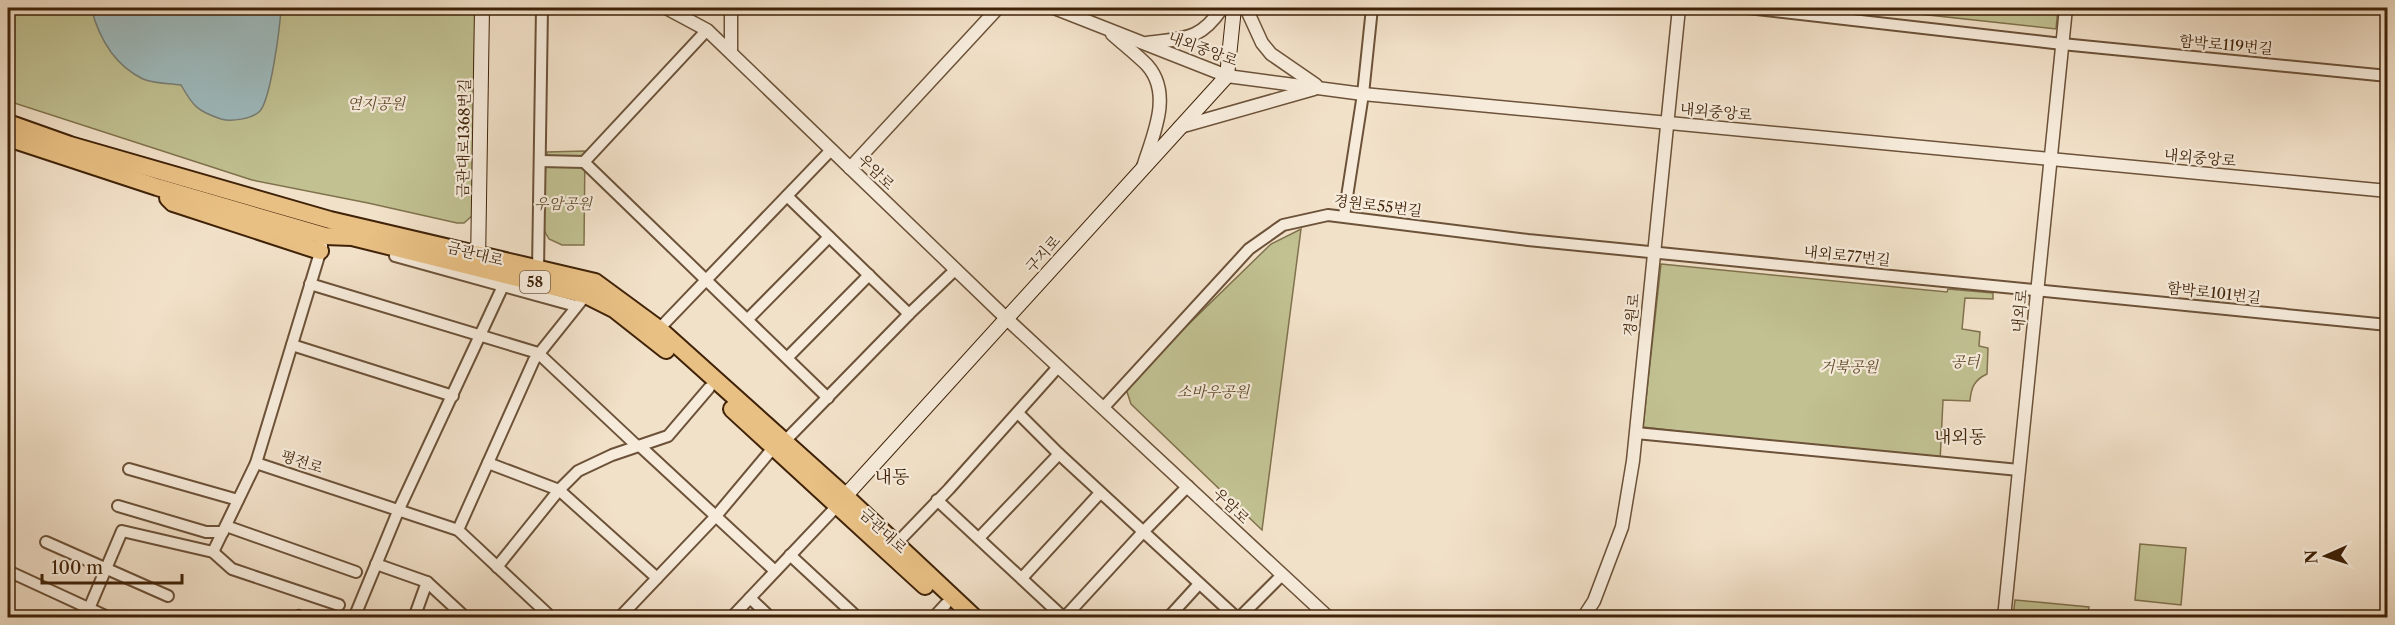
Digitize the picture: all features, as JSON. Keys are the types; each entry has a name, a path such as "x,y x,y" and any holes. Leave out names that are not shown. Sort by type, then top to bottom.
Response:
{"main road":[{"name":"금관대로1368번길","path":"478,262 482,8"},
{"path":"1227,76 1234,8"},
{"name":"구지로","path":"841,501 1227,76"},
{"name":"금관대로","path":"8,123 325,236"},
{"name":"금관대로","path":"8,138 157,187 325,236 352,237 595,282 659,329 779,445 841,501 959,618"},
{"name":"금관대로","path":"478,262 581,300 614,309 779,445"},
{"name":"금관대로","path":"841,501 896,544 975,618"}],"street":[{"path":"538,270 542,8"},
{"name":"우암로","path":"666,8 707,30 731,51 1007,319 1329,618"},
{"path":"731,8 731,51"},
{"path":"850,168 998,8"},
{"name":"내외중앙로","path":"1054,8 1227,76 1363,94 2388,191"},
{"path":"1146,44 1181,39 1197,34 1211,25 1222,8"},
{"path":"1246,8 1262,43 1271,54 1319,87"},
{"path":"1344,216 1363,94 1372,8"},
{"name":"경원로","path":"1583,618 1594,601 1622,527 1636,433 1679,8"},
{"name":"함박로119번길","path":"1748,8 2062,44 2388,76"},
{"name":"내외로","path":"2004,618 2066,8"},
{"path":"1104,27 1148,66 1158,88 1160,112 1143,167"},
{"path":"584,162 707,30"},
{"path":"1180,127 1319,87"},
{"path":"659,329 831,150"},
{"path":"541,161 584,162 828,398"},
{"path":"787,196 909,314"},
{"name":"경원로55번길","path":"1104,407 1250,249 1283,225 1328,214 1527,240 1654,252"},
{"path":"325,236 502,286 581,300 538,353 458,530"},
{"name":"평전로","path":"325,236 256,463 458,530 552,618"},
{"path":"748,319 829,237"},
{"name":"내외로77번길","path":"1654,252 2037,290"},
{"path":"619,618 716,516 779,445 956,270"},
{"path":"788,357 869,275"},
{"path":"310,284 538,353 775,571"},
{"path":"354,618 399,509 502,286"},
{"name":"함박로101번길","path":"2037,290 2388,325"},
{"path":"292,345 453,396"},
{"path":"896,544 1058,367"},
{"path":"497,567 559,490 578,471 668,436 709,388"},
{"path":"1018,413 1100,493 1238,618 1282,575"},
{"path":"1636,433 2019,470"},
{"path":"978,538 1059,454"},
{"path":"213,552 256,463"},
{"path":"488,463 559,490 657,578"},
{"path":"129,469 238,500"},
{"path":"937,500 1064,618 1188,486"},
{"path":"1022,578 1100,493"},
{"path":"731,618 841,501"},
{"path":"118,506 206,532 224,529 356,572"},
{"path":"87,613 122,531 213,552 232,569 339,605"},
{"path":"46,542 168,596"},
{"path":"790,555 858,618"},
{"path":"376,564 427,582 466,618"},
{"path":"8,571 87,613 110,618"},
{"path":"414,618 427,582"},
{"path":"1168,618 1199,584"},
{"path":"750,598 771,618"},
{"path":"933,618 946,604"},
{"path":"297,618 299,616 303,618"}],"green space":[{"name":"연지공원","path":"8,8 475,8 473,215 464,223 457,223 252,180 8,101"},
{"path":"1911,8 2058,8 2056,29 1910,13"},
{"name":"우암공원","path":"585,151 584,245 562,245 549,239 541,225 547,152"},
{"name":"소바우공원","path":"1301,229 1262,530 1131,404 1125,386 1271,244"},
{"name":"거북공원","path":"1661,264 1947,292 1948,289 1993,293 1993,299 1965,298 1962,329 1980,332 1979,346 1988,348 1987,374 1974,385 1970,401 1943,400 1940,462 1643,427"},
{"path":"2140,544 2186,548 2181,605 2135,600"},
{"path":"2015,600 2089,607 2088,617 2013,617"}],"water":[{"path":"91,8 281,8 271,78 260,111 241,119 221,119 196,107 181,85 152,82 133,73 116,58 103,40"}],"district":[{"name":"내외동","path":"1960,437"},
{"name":"내동","path":"892,477"}],"park label":[{"name":"공터","path":"1965,362"}]}
